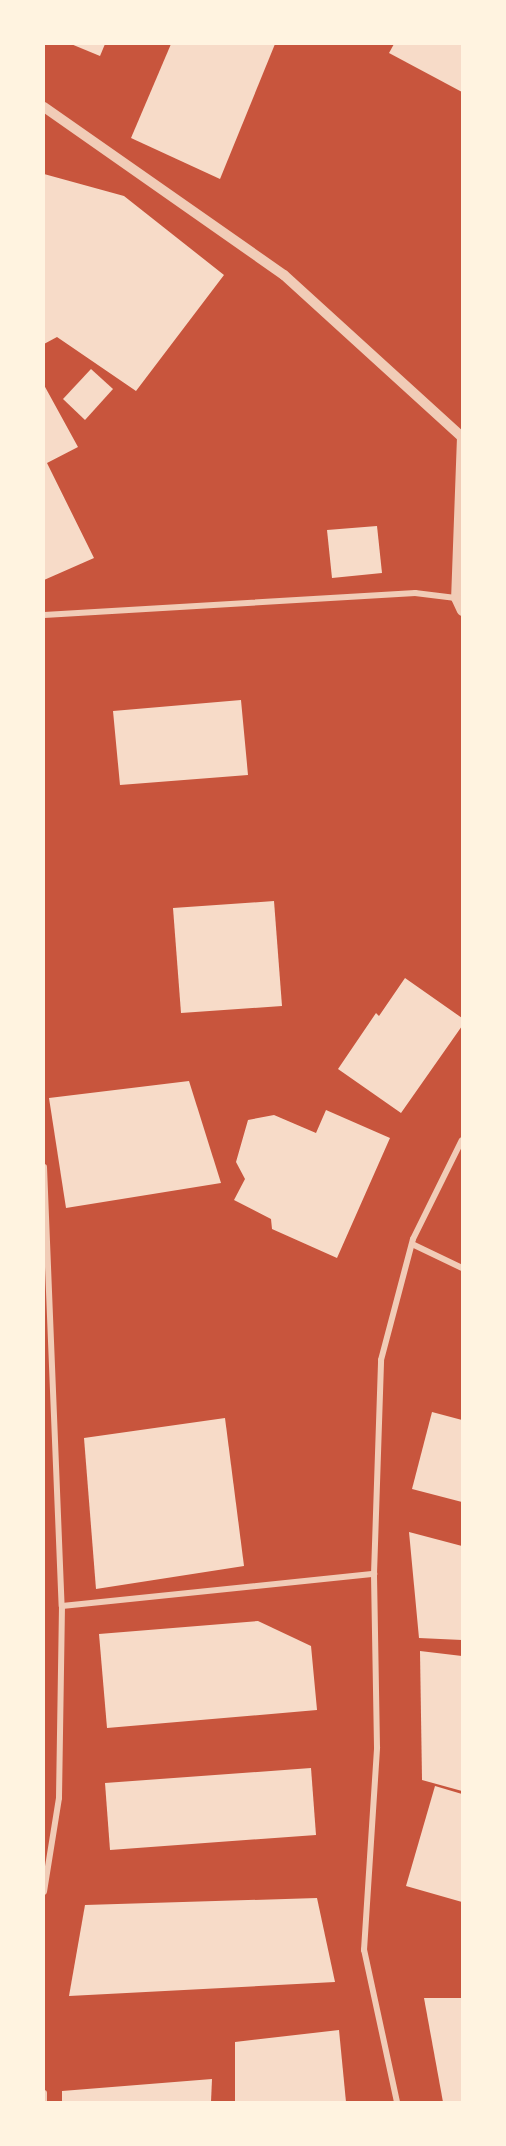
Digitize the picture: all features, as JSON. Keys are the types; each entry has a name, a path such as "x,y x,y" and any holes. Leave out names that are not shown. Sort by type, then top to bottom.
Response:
{"street":[{"path":"44,107 284,275 462,437 456,598 462,611"},
{"path":"44,615 415,593 456,598"},
{"path":"397,2103 364,1950 376,1747 374,1574 381,1360 412,1244 462,1140"},
{"path":"44,1167 62,1606 59,1798 44,1892"},
{"path":"412,1244 462,1268"},
{"path":"62,1606 374,1574"},
{"path":"44,2093 44,2103"}],"building":[{"path":"71,44 105,44 100,56"},
{"path":"171,44 275,44 220,179 131,138"},
{"path":"394,44 462,44 462,92 389,53"},
{"path":"44,174 124,196 224,275 136,391 57,337 44,344"},
{"path":"91,369 113,389 85,420 63,399"},
{"path":"44,385 78,447 47,463 94,558 44,580"},
{"path":"377,526 382,573 332,578 327,530"},
{"path":"241,700 248,775 120,785 113,711"},
{"path":"274,901 282,1006 181,1013 173,908"},
{"path":"405,978 462,1018 462,1026 401,1113 338,1069 376,1013 379,1016"},
{"path":"189,1081 221,1183 66,1208 49,1098"},
{"path":"326,1110 390,1138 337,1258 272,1229 271,1219 234,1200 245,1179 236,1162 248,1120 274,1115 316,1133"},
{"path":"432,1412 462,1420 462,1502 412,1489"},
{"path":"225,1418 244,1566 96,1589 84,1438"},
{"path":"409,1532 462,1546 462,1640 419,1638"},
{"path":"258,1621 311,1646 317,1710 107,1728 99,1634"},
{"path":"420,1651 462,1656 462,1791 422,1780"},
{"path":"311,1768 316,1835 110,1850 105,1783"},
{"path":"435,1786 462,1794 462,1902 406,1886"},
{"path":"317,1898 335,1982 69,1996 85,1905"},
{"path":"424,1998 462,1998 462,2102 443,2102"},
{"path":"339,2030 346,2102 235,2102 235,2042"},
{"path":"212,2079 211,2102 62,2102 62,2091"}]}
